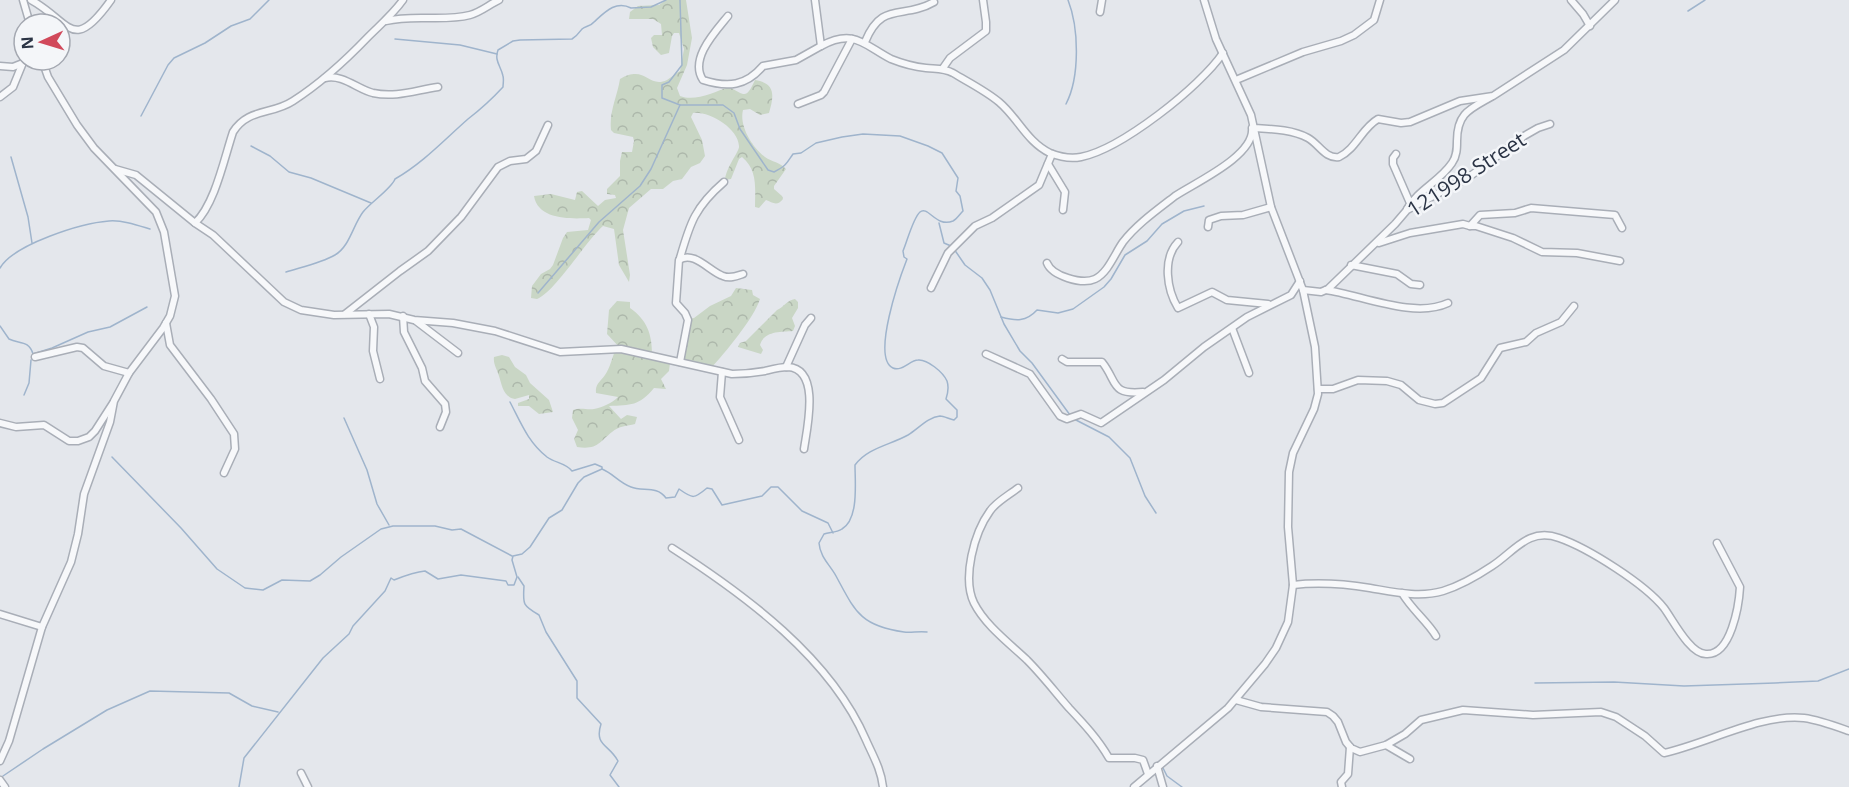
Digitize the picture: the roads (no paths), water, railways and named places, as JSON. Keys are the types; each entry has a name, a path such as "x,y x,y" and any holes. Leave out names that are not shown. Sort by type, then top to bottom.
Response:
{"street":[{"path":"31,0 65,26 73,29 88,27 111,0"},
{"path":"195,224 201,218 210,200 238,123 248,116 277,110 322,80 386,21 403,0"},
{"path":"386,21 466,16 500,0"},
{"path":"815,0 821,46"},
{"path":"942,68 950,58 986,31 983,0"},
{"path":"1100,12 1102,0"},
{"path":"1047,263 1051,271 1061,276 1086,280 1097,278 1124,242 1152,214 1182,191 1210,176 1236,156 1253,134 1251,115 1212,29 1204,0"},
{"path":"1236,80 1303,52 1354,35 1374,20 1380,0"},
{"path":"1571,0 1590,26"},
{"path":"1407,210 1421,191 1452,164 1456,153 1457,128 1460,119 1468,110 1554,57 1590,26 1615,0"},
{"path":"865,42 876,19 883,12 900,8 923,7 934,2"},
{"path":"728,16 706,44 700,64 700,75 703,80 719,84 744,82 756,76 763,66 796,60 838,38 852,39 865,42 894,60 922,67 942,68 998,101 1034,142 1052,153 1069,158 1083,157 1129,135 1195,85 1209,72 1222,53"},
{"path":"798,104 824,92 852,39"},
{"path":"0,97 13,87 20,72"},
{"path":"0,423 16,427 44,425 71,441 89,437 95,431 129,374 166,322 174,304 175,289 161,222 152,206 94,148 52,85 47,72"},
{"path":"322,80 329,77 337,78 374,93 396,96 438,87"},
{"path":"1252,128 1303,135 1335,158 1344,155 1370,124 1378,119 1401,123 1410,122 1460,101 1493,96"},
{"name":"121998 Street","path":"1325,290 1407,210 1469,177 1524,136 1550,124"},
{"path":"345,315 428,251 461,217 498,167 510,161 526,159 536,151 548,125"},
{"path":"1134,787 1236,700 1276,648 1288,622 1293,585 1288,527 1289,472 1293,453 1314,409 1318,389 1310,320 1303,290 1271,207 1252,128"},
{"path":"931,288 948,253 975,226 992,218 1039,185 1052,153"},
{"path":"1396,154 1393,164 1410,203"},
{"path":"1048,164 1065,192 1063,210"},
{"path":"115,169 136,176 195,224 222,242 274,294 292,307 316,313 389,314 414,320 478,327 560,352 621,349 722,372 750,373 786,367 798,369 808,383 809,401 804,449"},
{"path":"680,362 688,320 686,313 676,303 680,258 693,216 724,182"},
{"path":"1208,227 1209,220 1215,218 1243,215 1271,207"},
{"path":"1470,226 1480,215 1515,213 1531,208 1615,215 1622,228"},
{"path":"1368,249 1384,240 1410,233 1463,224 1513,238 1542,252 1577,253 1620,261"},
{"path":"1178,242 1169,256 1168,279 1172,297 1178,308 1212,292 1227,300 1272,304"},
{"path":"680,258 692,258 725,277 743,274"},
{"path":"1352,265 1397,274 1411,284 1420,285"},
{"path":"986,354 1030,374 1060,416 1067,419 1081,414 1101,423 1255,312 1291,295 1300,281"},
{"path":"1303,290 1315,292 1325,290 1382,304 1429,307 1448,303"},
{"path":"1318,389 1333,389 1358,380 1392,381 1404,387 1419,400 1435,404 1443,403 1481,378 1500,348 1526,342 1536,333 1561,322 1574,306"},
{"path":"369,314 374,327 373,351 380,379"},
{"path":"403,316 404,332 422,368 425,381 445,404 446,412 440,427"},
{"path":"786,367 805,325 811,318"},
{"path":"414,320 458,353"},
{"path":"166,322 170,345 234,434 235,449 224,472"},
{"path":"1232,328 1249,373"},
{"path":"35,357 77,347 83,348 104,366 129,374"},
{"path":"1062,359 1067,362 1102,362 1118,388 1126,393 1145,392"},
{"path":"722,372 720,397 739,440"},
{"path":"0,761 9,741 42,627 72,562 84,494 110,422 114,401"},
{"path":"1018,488 990,510 980,532 969,570 973,600 990,623 1090,729 1109,758 1143,760 1148,774"},
{"path":"1293,585 1313,583 1347,585 1420,594 1442,591 1492,567 1526,539 1537,535 1556,537 1610,565 1650,593 1697,652 1709,654 1720,649 1725,643 1735,617 1740,594 1740,587 1717,543"},
{"path":"672,548 744,598 806,653 860,723 877,762 883,787"},
{"path":"1402,593 1410,607 1432,628 1436,636"},
{"path":"0,614 42,627"},
{"path":"1236,700 1277,710 1327,712 1334,716 1350,747 1348,774 1341,782 1342,787"},
{"path":"1350,747 1360,752 1386,745 1405,734 1421,720 1464,710 1533,715 1600,712 1616,717 1645,736 1664,753 1756,723 1775,720 1803,718 1849,731"},
{"path":"1386,745 1410,759"},
{"path":"1157,766 1163,787"},
{"path":"301,773 308,787"},
{"path":"0,780 5,787"}],"waterway":[{"path":"141,116 174,58 205,43 231,26 250,19 269,0"},
{"path":"286,272 324,260 340,251 348,241 363,212 390,187 395,179 424,159 503,87 502,72 497,60 498,50 513,41 572,39 582,29 616,6 651,7 666,0"},
{"path":"680,0 682,65 669,82 662,85 662,98 680,105 723,105 734,113 740,129 768,170 774,172 778,170 793,154 801,153 816,143 863,134 900,136 928,146 942,153 958,178 956,191 960,196 963,211 957,218 953,221 942,222 926,211 917,215 903,251 907,259 889,316 885,349 887,361 893,368 900,368 922,360 938,370 947,381 946,399 957,410 957,417 954,420 940,416 931,419 908,435 860,459 855,465 855,500 851,517 842,529 824,534 819,543 823,557 848,599 868,621 889,629 927,632"},
{"path":"1066,104 1071,93 1076,67 1076,38 1068,0"},
{"path":"1688,11 1705,0"},
{"path":"395,39 460,45 497,54"},
{"path":"538,293 599,222 640,186 651,169 680,105"},
{"path":"251,146 270,156 289,172 311,178 371,203"},
{"path":"11,157 28,217 32,243"},
{"path":"1001,317 1020,320 1029,317 1037,310 1058,313 1073,309 1104,287 1125,255 1147,241 1162,224 1184,211 1204,206"},
{"path":"0,268 19,251 66,230 114,221 150,229"},
{"path":"939,223 944,243 951,246"},
{"path":"954,249 965,265 982,278 1020,351 1032,363 1070,415"},
{"path":"0,326 9,339 26,344 33,354 88,332 110,327 147,307"},
{"path":"24,395 29,383 31,360"},
{"path":"510,402 530,439 547,457 567,466 572,471 595,464 602,469"},
{"path":"344,418 367,470 377,504 389,525"},
{"path":"1074,419 1109,437 1130,458 1145,496 1156,513"},
{"path":"112,457 217,569 245,588 263,590 282,580 310,581 381,529 393,526 435,526 452,530 461,529 512,556"},
{"path":"239,787 244,758 323,658 349,634 353,626 385,591 391,578 394,580 425,571 438,579 461,575 506,581 508,585 514,585 517,577 513,556 522,554 530,547 549,518 562,510 584,477 602,469 627,485 658,491 666,498 675,497 679,489 693,496 707,488 712,489 722,505 762,496 771,487 778,487 802,511 828,523 833,533"},
{"path":"518,577 524,586 525,604 539,615 546,632 577,681 577,698 601,724 599,737 618,761 610,775 619,787"},
{"path":"1535,683 1614,682 1684,686 1775,683 1818,681 1849,669"},
{"path":"3,776 107,710 150,691 229,693 252,706 278,712"},
{"path":"1163,768 1167,776 1182,787"}]}
